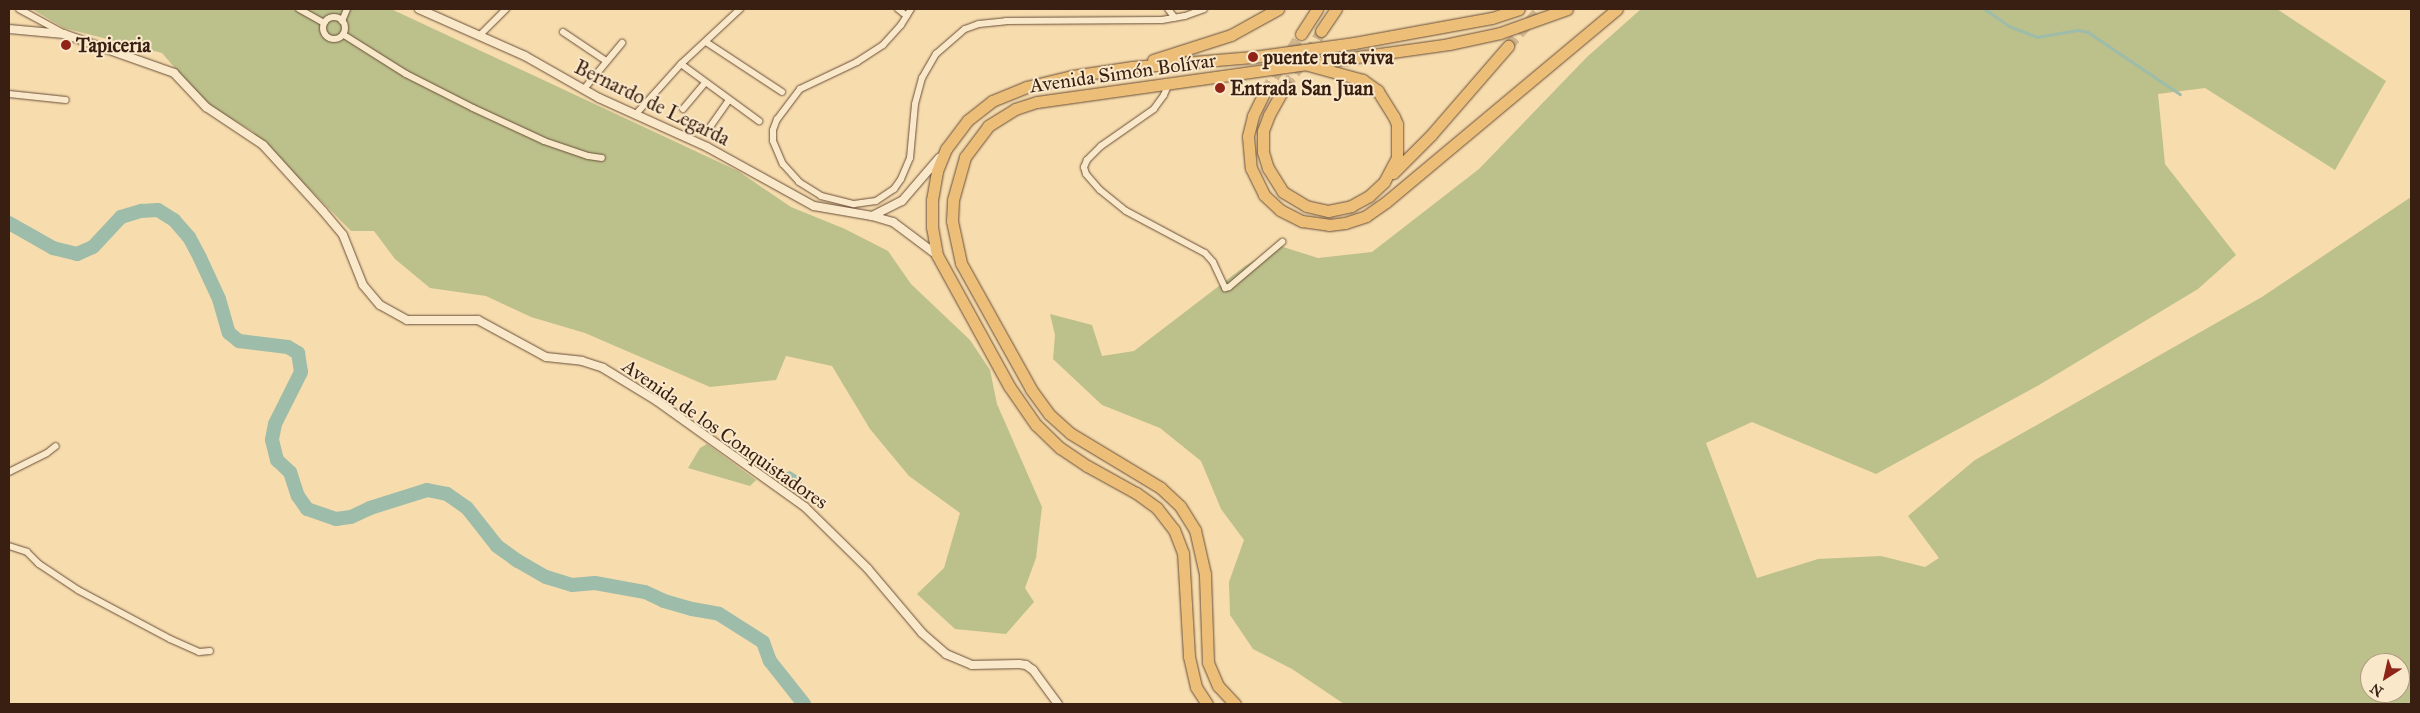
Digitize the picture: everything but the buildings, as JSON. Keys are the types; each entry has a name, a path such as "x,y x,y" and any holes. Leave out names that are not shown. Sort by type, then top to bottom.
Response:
{"highway":[{"path":"1132,67 1216,41 1248,27 1278,9"},
{"path":"1302,34 1317,9"},
{"path":"1321,31 1336,9"},
{"name":"Avenida Simón Bolívar","path":"1207,704 1196,687 1188,656 1183,553 1174,530 1157,508 1136,493 1087,466 1060,448 1036,425 1009,386 937,255 932,226 932,200 937,171 946,149 968,120 992,101 1026,87 1072,76 1132,67 1253,57 1354,43 1492,18 1519,9"},
{"name":"Avenida Simón Bolívar","path":"1235,704 1218,686 1208,662 1205,574 1195,530 1180,506 1161,488 1070,433 1049,414 1031,389 961,263 952,220 953,200 965,157 988,126 1015,109 1037,102 1449,44 1500,33 1567,9"},
{"path":"1265,91 1252,116 1248,136 1251,168 1264,195 1280,210 1302,220 1329,225 1345,223 1366,216 1386,202 1617,9"},
{"path":"1286,86 1268,115 1263,131 1263,152 1268,168 1283,192 1306,206 1328,210 1352,206 1369,196 1431,135 1508,46"},
{"path":"1304,64 1354,77 1378,91 1385,100 1397,124 1398,142 1397,158 1384,182"}],"street":[{"path":"19,9 64,34"},
{"path":"299,9 324,23"},
{"path":"335,9 332,17 324,23 323,30 326,36 333,39 344,35"},
{"path":"342,21 347,9"},
{"name":"Bernardo de Legarda","path":"419,9 433,11 525,56 635,115 708,147 814,206 872,216 893,222 937,255"},
{"path":"480,35 506,9"},
{"path":"635,115 681,64 740,9"},
{"path":"898,9 907,16"},
{"path":"911,9 891,37 873,53 800,89 785,106 773,130 773,141 777,154 799,182 821,196 854,204 876,201 886,196 901,179 910,158 915,104 922,78 936,54 965,29 979,24 1006,21 1162,20 1204,9"},
{"path":"1168,9 1175,18"},
{"path":"332,17 342,21 345,26 344,35"},
{"name":"Avenida de los Conquistadores","path":"9,29 64,34 174,72 206,107 263,146 343,235 363,286 380,305 407,320 478,320 546,356 582,361 603,368 657,401 806,507 862,563 922,633 946,654 972,665 1026,665 1033,670 1058,704"},
{"path":"563,32 606,62"},
{"path":"344,35 406,74 474,108 544,140 588,156 602,158"},
{"path":"706,42 782,92"},
{"path":"584,88 622,43"},
{"path":"681,64 759,120"},
{"path":"682,109 705,83"},
{"path":"1169,83 1154,109 1101,146 1087,160 1084,167 1086,174 1100,190 1126,211 1205,253 1213,262 1225,288 1229,287 1282,242"},
{"path":"9,94 66,100"},
{"path":"710,127 730,100"},
{"path":"872,216 902,201 946,149"},
{"path":"854,204 854,213"},
{"path":"9,472 48,453 56,446"},
{"path":"9,546 26,552 39,564 78,590 170,639 199,652 210,651"}],"green space":[{"path":"32,9 391,9 738,171 791,207 845,229 888,251 911,284 970,340 990,370 997,404 1042,507 1036,558 1025,588 1034,602 1006,634 955,629 917,594 944,568 960,513 909,476 870,429 832,366 786,356 776,380 710,387 585,333 531,317 486,296 430,288 395,259 374,231 351,231 252,131 205,103 162,53 64,28"},
{"path":"1641,9 2277,9 2386,81 2335,170 2205,88 2158,94 2165,164 2236,255 2198,289 2039,385 1876,474 1752,422 1706,443 1757,578 1818,559 1881,556 1925,567 1939,558 1908,516 1975,460 2262,297 2411,197 2411,704 1344,704 1292,669 1253,649 1230,615 1229,582 1244,540 1221,509 1201,461 1160,428 1102,405 1053,359 1055,335 1050,314 1092,325 1102,356 1134,351 1245,266 1280,246 1318,258 1372,252 1479,169 1587,57"},
{"path":"707,444 756,480 750,486 688,468 700,448"}],"shaded area":[{"path":"790,471 803,479 801,484 798,486 788,479 785,473"}],"waterway":[{"path":"1985,9 2009,26 2037,37 2078,30 2088,32 2180,94"},
{"path":"9,223 53,248 77,254 93,247 121,217 141,211 158,210 174,220 189,237 200,258 219,299 229,333 239,341 288,347 298,353 301,372 275,424 272,440 277,460 290,472 298,496 307,509 336,519 351,517 370,508 427,490 447,494 467,508 497,546 546,577 572,585 595,583 645,592 664,601 719,614 763,642 770,661 804,704"}],"tunnel":[{"path":"1508,46 1540,9"},
{"path":"1285,86 1309,53 1321,31"},
{"path":"1265,91 1301,34"}],"place":[{"name":"Tapiceria","path":"66,45"},
{"name":"puente ruta viva","path":"1253,57"},
{"name":"Entrada San Juan","path":"1220,88"}]}
